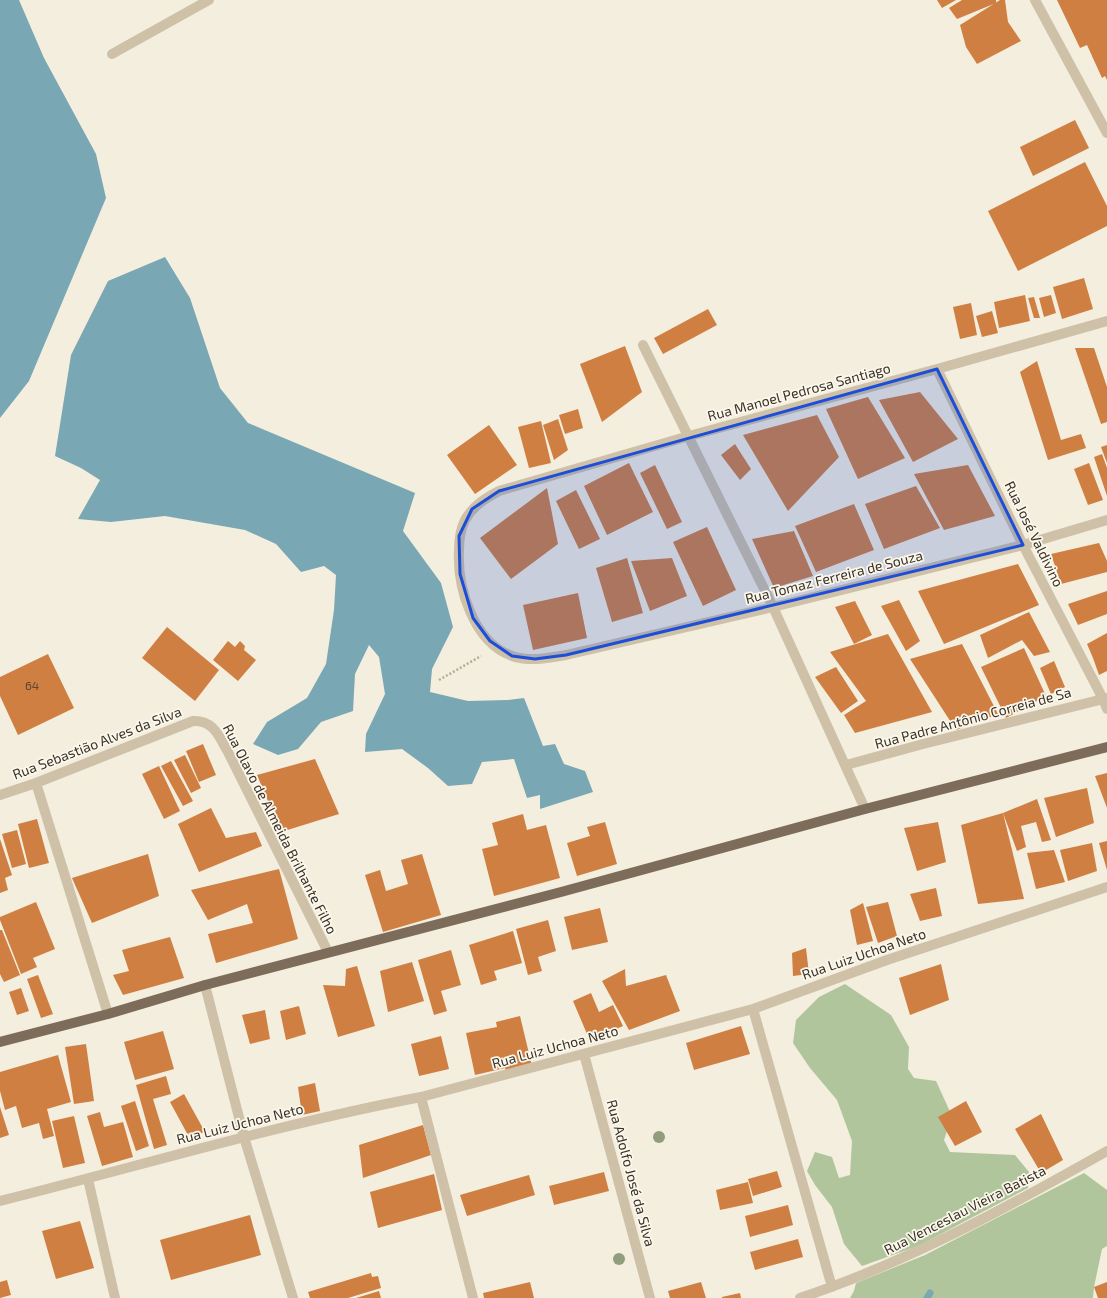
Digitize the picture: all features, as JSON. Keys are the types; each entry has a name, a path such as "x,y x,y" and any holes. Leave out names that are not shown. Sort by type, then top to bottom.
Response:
{"main road":[{"path":"0,1042 108,1014 205,985 328,952 561,892 865,809 1107,747"}],"street":[{"path":"112,54 209,0"},
{"path":"1035,0 1107,133"},
{"name":"Rua Manoel Pedrosa Santiago","path":"496,646 479,628 473,618 463,591 458,558 460,536 464,522 472,509 482,500 498,491 689,436 938,369 1107,321"},
{"path":"643,345 773,607 865,809"},
{"name":"Rua José Valdivino","path":"938,369 1023,545 1105,698 1107,709"},
{"name":"Rua Tomaz Ferreira de Souza","path":"496,646 512,656 522,658 535,659 566,655 773,607 1023,545 1107,520"},
{"name":"Rua Padre Antônio Correia de Sa","path":"846,765 1105,698"},
{"name":"Rua Sebastião Alves da Silva","path":"0,794 36,783 193,720 205,722"},
{"name":"Rua Olavo de Almeida Brilhante Filho","path":"205,722 213,728 228,752 328,952"},
{"path":"36,783 108,1014"},
{"name":"Rua Luiz Uchoa Neto","path":"0,1201 244,1137 373,1106 421,1097 753,1009 887,960 1107,887"},
{"path":"205,985 244,1137 293,1298"},
{"path":"753,1009 832,1287"},
{"name":"Rua Adolfo José da Silva","path":"584,1054 650,1298"},
{"path":"421,1097 473,1298"},
{"name":"Rua Venceslau Vieira Batista","path":"800,1298 832,1287 922,1250 999,1211 1107,1151"},
{"path":"88,1179 115,1298"}],"path":[{"path":"439,680 496,646"}],"highlighted area":[{"path":"937,369 1023,545 566,655 535,659 512,656 490,641 473,618 460,574 459,536 472,509 499,491"}],"green space":[{"path":"845,984 891,1015 909,1047 908,1069 914,1078 936,1081 952,1116 944,1140 950,1152 1015,1155 1029,1172 1028,1188 918,1246 862,1266 844,1244 832,1207 815,1185 807,1171 815,1152 832,1157 839,1178 850,1175 852,1141 837,1100 810,1068 793,1043 796,1020 819,997"},
{"path":"1084,1173 1107,1190 1107,1246 1102,1249 1093,1298 850,1298 856,1283 925,1255"}],"water":[{"path":"0,0 19,0 44,58 96,154 106,198 29,381 0,418"},
{"path":"165,257 190,298 220,388 248,423 415,493 403,531 441,583 453,627 432,669 430,692 468,701 524,698 543,746 555,744 564,764 585,771 593,792 540,809 540,795 527,798 514,759 482,762 472,784 448,786 428,768 402,749 365,752 366,734 385,694 379,657 369,645 355,674 353,711 321,722 298,749 278,755 253,744 267,722 307,698 326,664 334,610 336,575 324,566 301,572 276,544 245,530 165,516 111,522 78,519 100,480 81,468 55,456 71,355 108,281"}],"building":[{"path":"937,0 956,0 942,8"},
{"path":"962,0 996,0 996,3 957,19 949,8"},
{"path":"1000,0 1005,0 1008,22 1021,41 977,64 966,47 960,25"},
{"path":"1057,0 1107,0 1107,80 1105,76 1102,78 1087,45 1080,48"},
{"path":"1075,120 1089,148 1033,176 1020,147"},
{"path":"1085,162 1107,206 1107,226 1018,271 988,211"},
{"path":"1084,278 1093,309 1062,319 1053,287"},
{"path":"1025,295 1030,321 999,328 994,302"},
{"path":"1051,295 1056,313 1044,317 1039,298"},
{"path":"1034,297 1040,318 1034,318 1028,298"},
{"path":"971,303 977,335 960,339 953,307"},
{"path":"708,309 717,325 663,354 654,338"},
{"path":"992,311 998,333 982,337 976,316"},
{"path":"625,346 642,392 602,422 580,364"},
{"path":"1075,348 1094,348 1107,387 1107,422 1101,424"},
{"path":"1037,361 1061,440 1081,434 1086,448 1048,460 1020,372"},
{"path":"920,392 958,439 913,462 879,400"},
{"path":"868,397 905,458 858,479 826,409"},
{"path":"578,409 583,428 565,434 559,415"},
{"path":"817,415 839,457 788,511 743,435"},
{"path":"558,419 568,450 554,460 543,425"},
{"path":"541,421 551,463 529,468 518,427"},
{"path":"489,425 517,465 475,494 447,455"},
{"path":"735,444 751,469 740,480 721,455"},
{"path":"1107,445 1107,463 1101,447"},
{"path":"1102,454 1107,468 1107,496 1094,457"},
{"path":"629,463 653,512 607,535 584,486"},
{"path":"1089,463 1103,500 1088,505 1074,469"},
{"path":"655,465 682,522 667,529 640,473"},
{"path":"968,465 995,516 944,530 914,474"},
{"path":"916,486 940,528 884,549 865,504"},
{"path":"547,488 558,544 511,579 480,538"},
{"path":"576,490 600,539 579,549 556,501"},
{"path":"854,504 874,550 816,572 795,526"},
{"path":"707,527 736,590 703,606 673,542"},
{"path":"794,531 813,576 774,588 752,539"},
{"path":"1099,543 1107,561 1107,572 1061,584 1051,554"},
{"path":"627,558 643,613 612,622 596,568"},
{"path":"672,558 687,596 650,611 631,561"},
{"path":"1018,564 1039,605 944,644 918,591"},
{"path":"1107,591 1107,614 1078,625 1068,604"},
{"path":"578,593 587,638 533,650 523,605"},
{"path":"899,600 920,641 906,651 881,606"},
{"path":"855,601 872,635 854,644 835,607"},
{"path":"1029,612 1050,652 1034,656 1022,640 988,658 980,635"},
{"path":"167,627 219,670 195,701 142,658"},
{"path":"1107,633 1107,671 1099,675 1087,644"},
{"path":"888,634 932,712 855,733 844,715 866,701 830,652"},
{"path":"228,641 235,647 240,641 245,646 244,650 256,660 238,681 213,660"},
{"path":"962,644 998,714 956,730 910,659"},
{"path":"1024,648 1046,696 1006,718 981,667"},
{"path":"48,654 74,708 18,735 0,696 0,677"},
{"path":"1054,661 1065,687 1051,694 1040,668"},
{"path":"836,667 858,701 841,713 815,677"},
{"path":"203,744 216,775 199,782 186,751"},
{"path":"185,755 201,788 191,793 174,760"},
{"path":"315,759 339,814 281,832 257,775"},
{"path":"171,761 193,801 183,806 161,766"},
{"path":"159,766 180,811 164,819 142,774"},
{"path":"1107,773 1107,808 1095,776"},
{"path":"1087,788 1094,823 1056,837 1044,798"},
{"path":"1037,799 1051,840 1042,842 1036,822 1021,826 1026,847 1017,851 1003,813"},
{"path":"211,808 226,838 256,832 262,846 199,872 178,824"},
{"path":"1003,813 1024,899 978,904 961,825"},
{"path":"523,814 527,830 546,825 560,878 494,896 482,849 498,845 492,823"},
{"path":"37,819 49,863 29,868 18,824"},
{"path":"605,822 617,864 577,876 567,843 590,836 587,827"},
{"path":"938,822 946,862 917,871 904,828"},
{"path":"17,830 26,864 12,868 2,834"},
{"path":"0,839 12,875 5,878 8,890 0,893"},
{"path":"1107,841 1107,870 1099,843"},
{"path":"1092,843 1097,871 1068,881 1060,850"},
{"path":"1054,850 1065,882 1036,889 1027,853"},
{"path":"148,854 159,896 92,923 72,878"},
{"path":"422,854 441,915 383,932 365,875 380,870 386,891 408,884 401,860"},
{"path":"279,869 298,939 216,963 208,934 253,923 247,904 208,920 191,890"},
{"path":"936,888 942,916 920,921 910,894"},
{"path":"36,902 55,949 33,958 37,967 21,974 0,917"},
{"path":"888,902 897,936 878,943 866,907"},
{"path":"863,903 873,941 857,945 850,910"},
{"path":"600,908 608,942 572,950 564,917"},
{"path":"548,920 556,951 538,957 542,971 528,975 516,929"},
{"path":"0,930 2,930 20,975 4,982 0,974"},
{"path":"513,931 522,963 494,971 497,980 481,985 469,945"},
{"path":"170,937 184,978 123,995 113,975 129,971 122,950"},
{"path":"806,948 809,974 793,976 792,953"},
{"path":"451,950 461,985 441,991 447,1011 434,1015 418,960"},
{"path":"412,962 424,1001 388,1012 380,971"},
{"path":"941,964 949,1000 910,1015 899,978"},
{"path":"357,966 375,1026 338,1037 323,985 345,986 346,969"},
{"path":"625,969 626,986 666,975 680,1011 629,1030 602,981"},
{"path":"38,975 53,1014 41,1018 27,979"},
{"path":"21,988 29,1011 17,1015 9,992"},
{"path":"591,993 599,1012 613,1005 623,1026 590,1041 573,1001"},
{"path":"299,1006 306,1034 286,1040 280,1011"},
{"path":"265,1010 270,1039 250,1044 242,1015"},
{"path":"520,1016 532,1066 506,1071 505,1068 475,1075 466,1033 497,1027 496,1022"},
{"path":"741,1026 750,1054 694,1070 686,1043"},
{"path":"163,1031 174,1069 135,1080 124,1042"},
{"path":"441,1036 449,1069 419,1076 411,1044"},
{"path":"86,1044 94,1101 74,1104 65,1047"},
{"path":"58,1055 71,1102 47,1109 54,1136 43,1139 39,1123 22,1128 16,1106 5,1110 0,1091 0,1072"},
{"path":"166,1076 171,1094 153,1099 167,1145 154,1149 136,1085"},
{"path":"315,1083 320,1111 302,1115 298,1087"},
{"path":"184,1094 205,1132 189,1137 170,1102"},
{"path":"135,1101 149,1146 136,1151 121,1106"},
{"path":"966,1101 982,1132 955,1146 938,1117"},
{"path":"0,1107 9,1135 0,1138"},
{"path":"100,1112 104,1127 123,1122 133,1157 102,1166 87,1116"},
{"path":"1041,1114 1063,1160 1041,1173 1015,1129"},
{"path":"74,1116 85,1163 63,1168 52,1121"},
{"path":"423,1125 431,1155 363,1178 359,1145"},
{"path":"777,1171 782,1187 753,1196 748,1179"},
{"path":"604,1172 609,1191 554,1205 549,1186"},
{"path":"434,1174 442,1210 378,1228 370,1192"},
{"path":"529,1175 535,1195 467,1216 460,1195"},
{"path":"748,1182 753,1203 720,1210 716,1190"},
{"path":"788,1205 793,1225 750,1237 745,1216"},
{"path":"250,1215 261,1255 171,1280 160,1240"},
{"path":"80,1221 94,1268 56,1279 42,1231"},
{"path":"798,1239 803,1257 755,1270 750,1252"},
{"path":"371,1273 372,1277 378,1276 381,1288 348,1298 310,1298 308,1292"},
{"path":"7,1280 11,1295 0,1298 0,1282"},
{"path":"530,1282 534,1298 484,1298 483,1293"},
{"path":"701,1282 706,1298 670,1298 668,1291"},
{"path":"1107,1282 1107,1298 1098,1298 1094,1287"},
{"path":"379,1291 381,1298 356,1298"},
{"path":"740,1293 741,1298 722,1298 722,1297"}],"waterway":[{"path":"927,1298 930,1293"}]}
